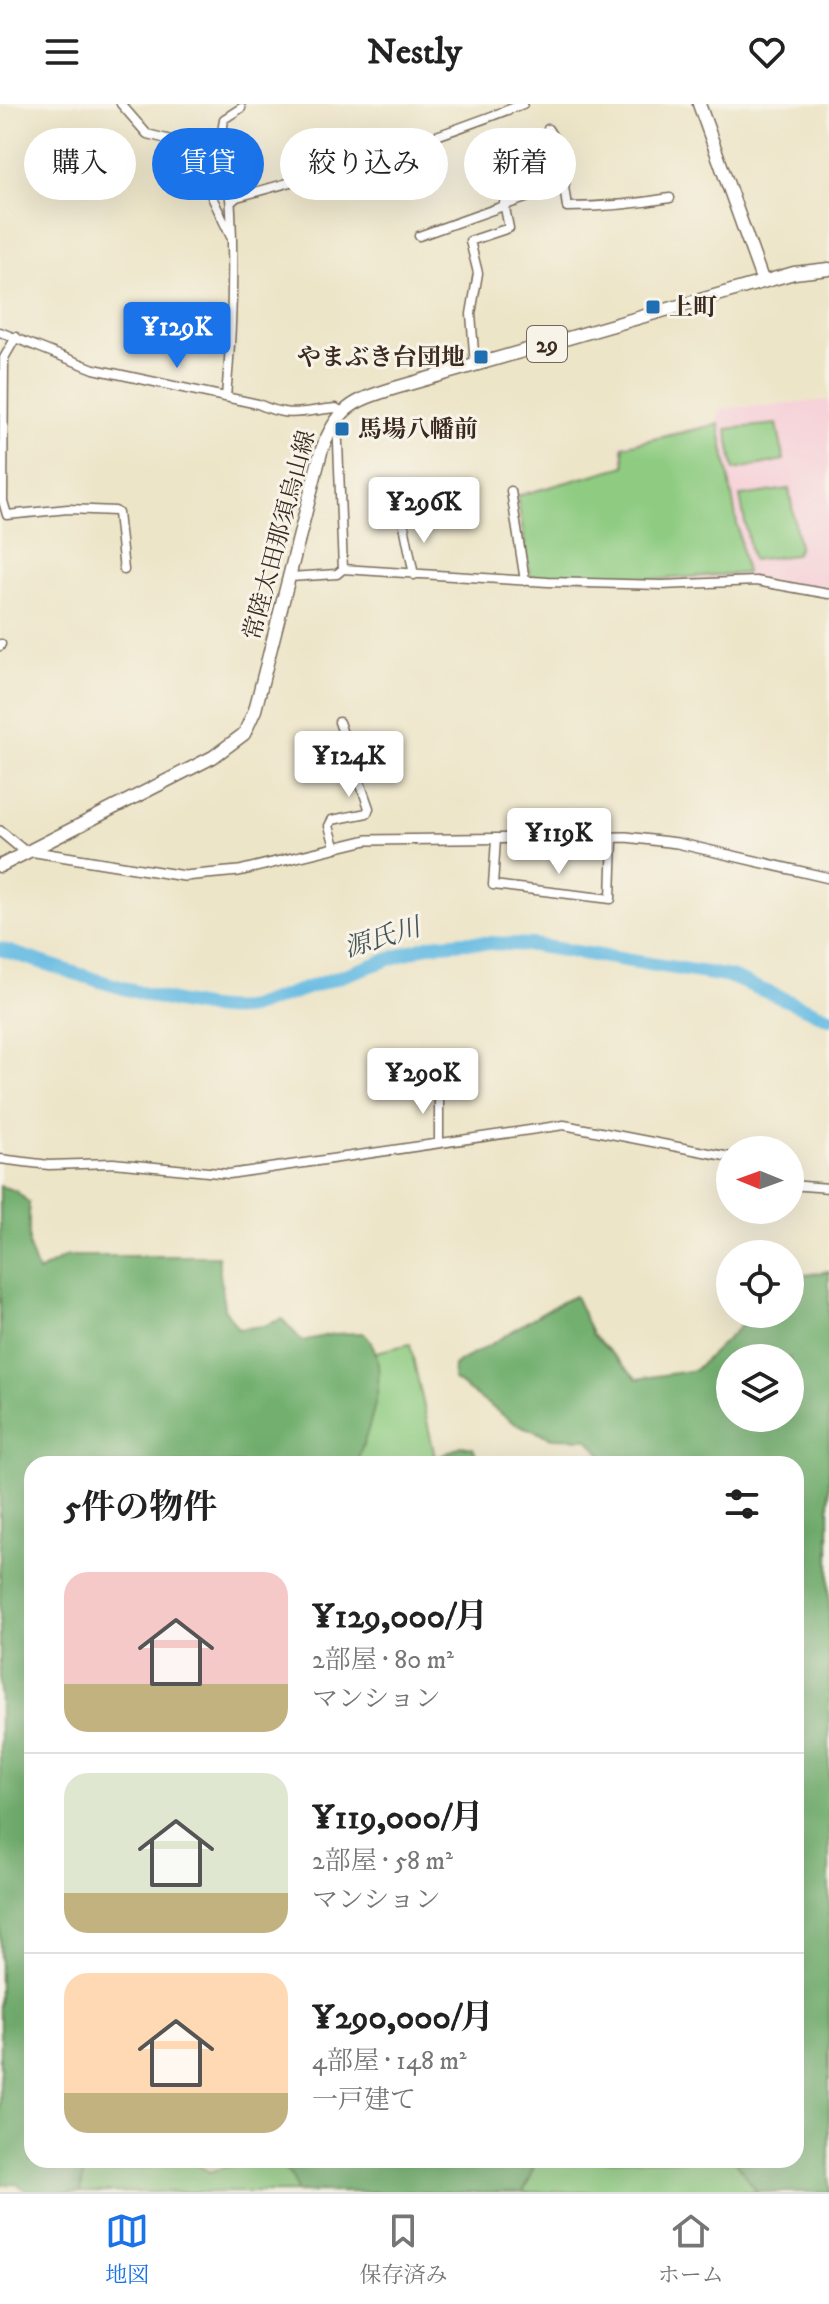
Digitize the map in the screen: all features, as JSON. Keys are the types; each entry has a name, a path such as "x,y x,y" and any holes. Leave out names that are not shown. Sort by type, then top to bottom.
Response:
{"main road":[{"path":"699,104 763,282"},
{"name":"常陸太田那須烏山線","path":"0,866 213,757 244,734 255,710 321,452 339,414 363,398 763,282 829,269"}],"street":[{"path":"121,104 147,134 183,143 190,151 233,242"},
{"path":"231,202 237,197 316,178 523,104"},
{"path":"226,397 235,296 231,202 221,135 224,119 241,108"},
{"path":"566,200 567,207 612,202 626,205 670,198"},
{"path":"419,236 514,200"},
{"path":"475,365 471,314 478,273 470,241 509,228 504,203"},
{"path":"0,332 94,369 258,404 279,413 295,415 332,408 339,414 343,569"},
{"path":"16,337 4,358 3,501 7,515 68,509 115,511 118,513 124,570"},
{"path":"511,491 525,581"},
{"path":"403,520 414,575"},
{"path":"290,577 337,574 343,569 525,581 662,585 756,581 829,594"},
{"path":"335,846 329,826 332,820 367,813 369,808 339,722"},
{"path":"0,831 18,848 28,851 194,876 239,871 367,840 613,837 677,843 829,878"},
{"path":"496,839 493,885 611,899 613,837"},
{"path":"417,1081 439,1081 439,1141"},
{"path":"0,1159 49,1165 113,1163 229,1174 564,1125 716,1154"},
{"path":"804,1186 829,1188"}],"shaded area":[{"path":"829,400 829,590 753,578 662,581 528,578 515,494 623,466 620,444 717,422 720,409"}],"green space":[{"path":"719,424 746,573 661,579 530,576 517,496 625,466 623,446"},
{"path":"777,424 784,460 734,470 727,429"},
{"path":"789,489 799,547 795,555 752,560 740,496"},
{"path":"0,1186 16,1191 29,1203 29,1247 38,1272 67,1256 218,1256 224,1308 238,1329 263,1326 282,1319 302,1341 333,1334 363,1333 373,1345 378,1361 378,1378 372,1415 359,1456 24,1456 24,2168 84,2168 81,2192 28,2192 17,2184 0,2185"},
{"path":"829,1271 829,2192 757,2192 740,2168 804,2168 804,1456 602,1456 588,1439 552,1438 514,1423 453,1379 454,1366 461,1361 575,1296 592,1334 637,1379 695,1370 716,1350 716,1432 804,1432 804,1344 722,1344 738,1328 804,1328 804,1275"},
{"path":"410,1344 435,1456 359,1456 373,1409 377,1381 376,1352"},
{"path":"461,1446 473,1448 477,1456 440,1456"},
{"path":"84,2168 203,2168 209,2172 223,2168 284,2168 293,2179 296,2192 81,2192"},
{"path":"284,2168 533,2168 522,2192 296,2192 293,2179"},
{"path":"533,2168 740,2168 757,2192 522,2192"}],"waterway":[{"name":"源氏川","path":"0,949 162,999 226,1009 250,1008 430,945 465,942 532,945 731,977 829,1018"}],"place":[{"name":"上町","path":"653,307"},
{"name":"やまぶき台団地","path":"481,357"},
{"name":"馬場八幡前","path":"342,429"}]}
